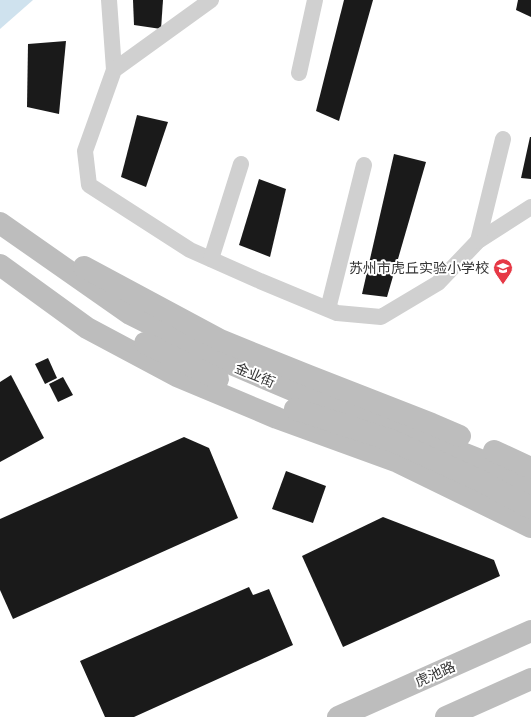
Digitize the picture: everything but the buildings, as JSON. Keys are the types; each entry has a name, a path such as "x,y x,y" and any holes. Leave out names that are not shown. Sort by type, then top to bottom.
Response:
{"main road":[{"name":"金业街","path":"0,222 130,314 222,360 296,401 393,441 481,482 531,508"},
{"path":"0,222 220,340 432,424 531,468"},
{"name":"金业街","path":"0,261 126,333 219,379 397,427 485,462 531,486"},
{"path":"0,265 88,328 178,376 277,418 398,462 531,527"},
{"name":"虎池路","path":"338,717 531,631"},
{"path":"446,717 531,678"}],"street":[{"path":"109,0 114,70 85,151 89,185 190,250 337,313 381,317 438,283 478,241 531,207"},
{"path":"114,70 211,0"},
{"path":"299,73 315,0"},
{"path":"478,241 503,139"},
{"path":"211,260 241,164"},
{"path":"328,309 364,165"}],"water":[{"path":"0,0 33,0 0,29"}],"place":[{"name":"苏州市虎丘实验小学校","path":"503,285"}]}
